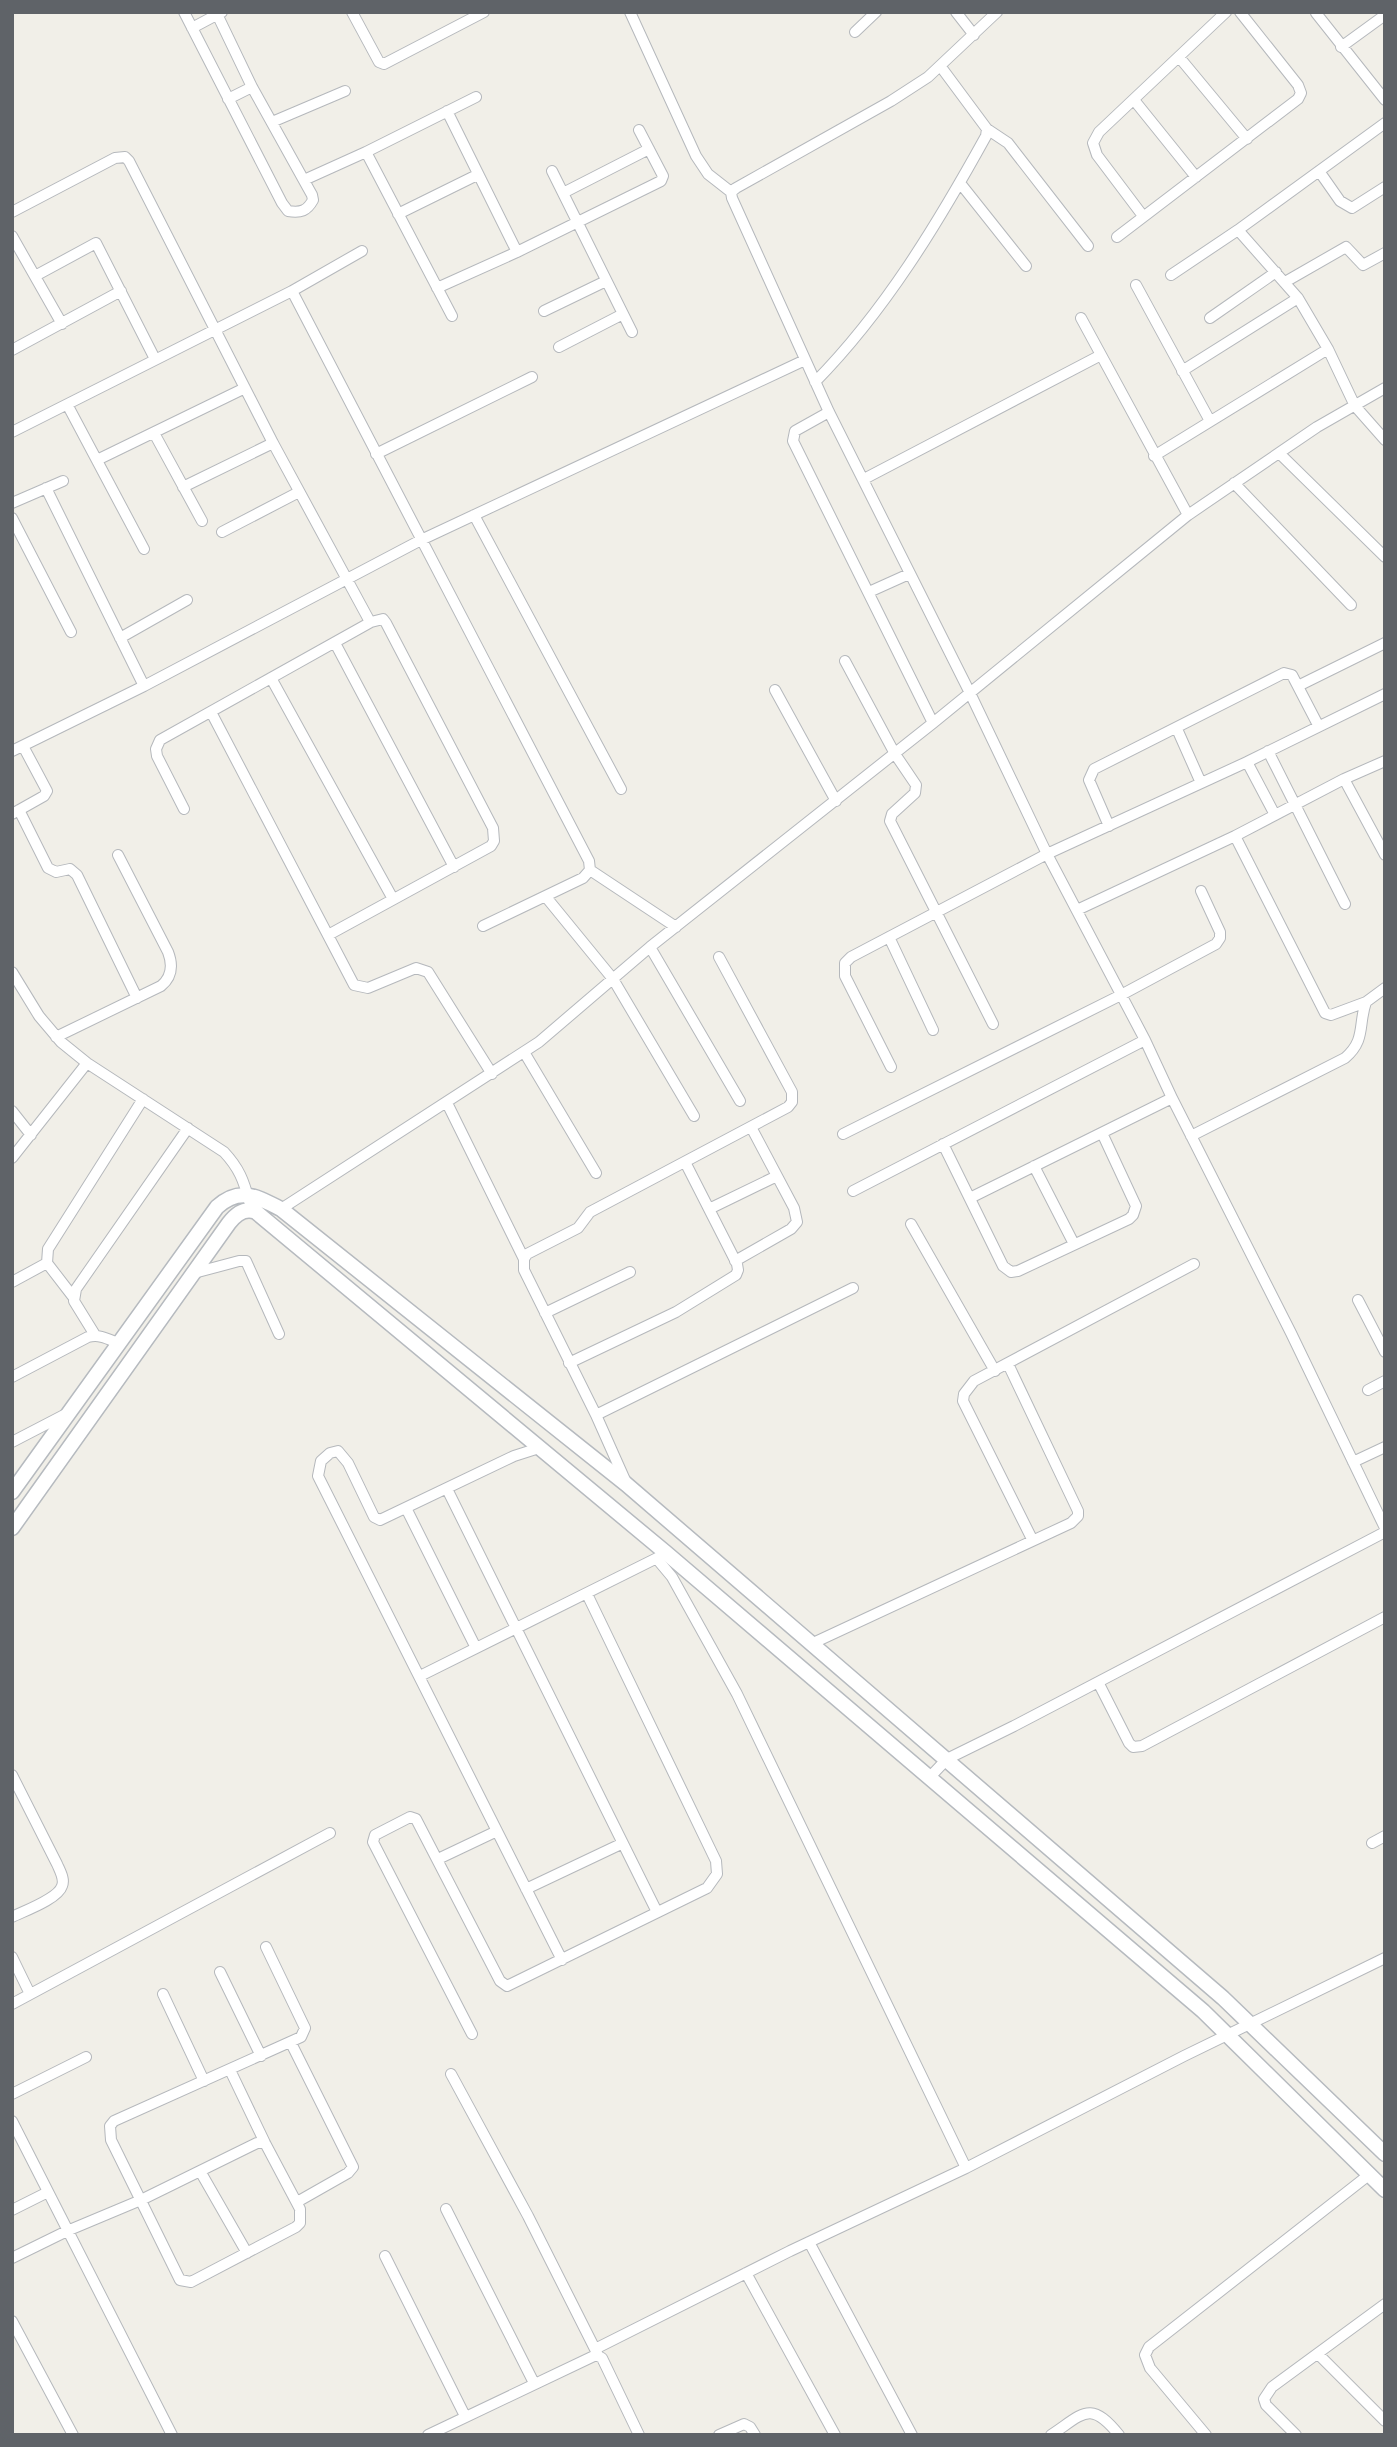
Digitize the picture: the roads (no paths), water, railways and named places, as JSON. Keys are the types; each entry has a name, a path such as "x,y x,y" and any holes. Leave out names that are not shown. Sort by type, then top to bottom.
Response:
{"main road":[{"path":"12,1528 229,1223 253,1195 281,1209 626,1484 1251,2023 1385,2154"},
{"path":"12,1492 217,1207 231,1197 249,1202 256,1212 639,1531 661,1555 929,1778 1229,2035 1385,2190"},
{"path":"56,1432 72,1443"},
{"path":"639,1531 656,1510"}],"street":[{"path":"184,12 192,28 228,99 282,203 289,211 302,212 313,200 252,87 219,13 192,28"},
{"path":"352,12 379,62 384,64 484,12"},
{"path":"630,12 696,156 708,174 732,192"},
{"path":"855,32 876,12"},
{"path":"956,12 974,35"},
{"path":"929,1778 947,1759 1385,1530 1145,1040 1047,854 970,693 829,412 732,198 732,192 736,188 891,101 941,67 997,12"},
{"path":"1143,216 1097,155 1093,142 1100,132 1226,12"},
{"path":"1117,237 1298,99 1301,93 1298,85 1240,12"},
{"path":"1316,13 1385,100"},
{"path":"1341,47 1385,15"},
{"path":"1179,57 1247,139"},
{"path":"941,67 988,128 1008,143 1088,246"},
{"path":"228,99 252,87"},
{"path":"272,122 345,91"},
{"path":"304,180 476,96"},
{"path":"1134,100 1196,177"},
{"path":"447,111 517,252"},
{"path":"1171,275 1238,230 1385,123"},
{"path":"815,382 848,347 924,243 960,183 988,128"},
{"path":"437,288 661,181 663,176 639,130"},
{"path":"563,193 649,149"},
{"path":"366,152 452,316"},
{"path":"12,212 115,158 125,157 133,165 299,492 371,622"},
{"path":"552,171 632,332"},
{"path":"1319,171 1340,201 1352,208 1385,187"},
{"path":"398,214 477,175"},
{"path":"960,183 1026,266"},
{"path":"1238,230 1298,298 1328,349 1355,406 1385,440"},
{"path":"12,236 62,324"},
{"path":"35,276 96,243 155,359"},
{"path":"1284,282 1346,247 1363,265 1385,253"},
{"path":"12,432 292,291 362,251"},
{"path":"1210,318 1276,272"},
{"path":"544,311 606,281"},
{"path":"1136,285 1210,421"},
{"path":"12,350 121,291"},
{"path":"292,291 589,861 590,870 583,878 483,926"},
{"path":"1182,371 1298,298"},
{"path":"559,347 623,314"},
{"path":"1081,317 1188,515"},
{"path":"1154,456 1328,349"},
{"path":"864,479 1101,355"},
{"path":"12,751 144,686 421,540 805,360"},
{"path":"376,454 533,377"},
{"path":"97,460 245,388"},
{"path":"281,1209 524,1052 650,947 895,754 1188,515 1279,453 1385,388"},
{"path":"68,406 144,549"},
{"path":"829,412 795,431 793,442 933,723"},
{"path":"154,433 202,522"},
{"path":"183,487 274,443"},
{"path":"1279,453 1385,557"},
{"path":"12,503 63,481"},
{"path":"1234,483 1351,605"},
{"path":"46,488 144,686"},
{"path":"222,532 299,492"},
{"path":"474,515 621,789"},
{"path":"12,518 71,632"},
{"path":"869,592 909,574"},
{"path":"120,638 187,600"},
{"path":"184,809 157,755 157,744 160,740 371,622 381,619 386,623 493,828 494,841 491,846 454,867 330,934"},
{"path":"335,643 454,867"},
{"path":"1298,686 1385,643"},
{"path":"845,661 917,789 892,814 890,821 993,1024"},
{"path":"1109,826 1090,785 1090,774 1094,769 1284,673 1292,675 1318,725"},
{"path":"271,678 393,899"},
{"path":"775,690 836,801"},
{"path":"891,1068 845,976 845,963 851,957 1047,854 1247,762 1385,694"},
{"path":"211,712 330,934 351,980 361,988 368,988 415,968 428,972 492,1074"},
{"path":"1177,729 1202,783"},
{"path":"23,746 47,790 44,796 16,812 48,868 56,872 70,869 77,875 137,998"},
{"path":"1268,751 1345,904"},
{"path":"1077,910 1235,836 1344,779 1385,761"},
{"path":"1247,762 1275,815"},
{"path":"1344,779 1385,855"},
{"path":"1235,836 1325,1013 1332,1015 1366,1002 1385,988"},
{"path":"56,1037 166,982 172,968 171,960 118,855"},
{"path":"590,870 676,927"},
{"path":"843,1135 1216,944 1220,938 1217,925 1201,891"},
{"path":"545,897 613,979 694,1116"},
{"path":"889,937 933,1030"},
{"path":"650,947 740,1101"},
{"path":"524,1259 527,1254 578,1228 590,1212 788,1107 793,1097 719,957"},
{"path":"12,972 39,1016 56,1037 88,1063 224,1152 237,1165 249,1202"},
{"path":"1191,1136 1345,1058 1358,1043 1366,1002"},
{"path":"853,1191 1145,1040"},
{"path":"524,1052 596,1173"},
{"path":"12,1158 88,1063"},
{"path":"970,1198 1172,1098"},
{"path":"118,1343 95,1335 74,1298 47,1263 48,1249 144,1099"},
{"path":"447,1103 524,1259 524,1270 596,1415 626,1484"},
{"path":"12,1111 31,1135"},
{"path":"735,1261 791,1229 797,1222 794,1208 751,1127"},
{"path":"74,1298 76,1289 188,1128"},
{"path":"943,1144 1003,1266 1011,1272 1129,1219 1135,1211 1136,1206 1102,1133"},
{"path":"569,1363 676,1312 736,1275 738,1270 735,1261 685,1162"},
{"path":"1034,1166 1074,1244"},
{"path":"709,1209 777,1176"},
{"path":"911,1224 995,1371"},
{"path":"193,1273 246,1261 279,1334"},
{"path":"12,1282 47,1263"},
{"path":"1032,1539 963,1401 967,1388 974,1381 1194,1264"},
{"path":"545,1313 630,1272"},
{"path":"596,1415 853,1288"},
{"path":"1358,1300 1385,1352"},
{"path":"12,1377 95,1335"},
{"path":"811,1644 1071,1522 1078,1516 1008,1364"},
{"path":"1367,1390 1385,1381"},
{"path":"12,1443 71,1412"},
{"path":"1353,1462 1385,1447"},
{"path":"539,1448 514,1457 383,1519 377,1519 338,1451 321,1461 318,1476 562,1960"},
{"path":"447,1489 657,1912"},
{"path":"406,1508 476,1648"},
{"path":"420,1676 661,1555 737,1694 966,2168"},
{"path":"472,2034 373,1840 375,1835 410,1817 419,1822 503,1984 512,1986 707,1888 717,1874 718,1867 587,1594"},
{"path":"1098,1682 1129,1743 1133,1747 1142,1746 1385,1617"},
{"path":"12,1775 63,1878 60,1891 48,1900 12,1917"},
{"path":"438,1859 497,1831"},
{"path":"12,2004 330,1833"},
{"path":"1372,1843 1385,1836"},
{"path":"526,1889 621,1844"},
{"path":"230,2070 297,2202 300,2223 191,2282 185,2282 180,2280 108,2133 114,2121 301,2037 305,2028 266,1947"},
{"path":"12,1957 30,1994"},
{"path":"428,2435 594,2355 746,2273 966,2168 1385,1958"},
{"path":"220,1972 261,2056"},
{"path":"163,1994 204,2081"},
{"path":"291,2043 353,2167 348,2173 297,2202"},
{"path":"12,2094 86,2057"},
{"path":"451,2074 528,2216 639,2435"},
{"path":"12,2121 172,2435"},
{"path":"12,2258 141,2200 257,2143 265,2143"},
{"path":"201,2171 247,2253"},
{"path":"1206,2435 1150,2368 1145,2355 1149,2347 1370,2174"},
{"path":"12,2210 48,2192"},
{"path":"446,2209 534,2383"},
{"path":"809,2242 912,2435"},
{"path":"384,2256 406,2294 465,2416"},
{"path":"746,2273 835,2435"},
{"path":"1296,2435 1266,2405 1264,2399 1272,2387 1380,2307 1385,2320"},
{"path":"12,2320 72,2435"},
{"path":"1318,2354 1385,2421"},
{"path":"1051,2435 1085,2413 1092,2412 1110,2424 1119,2435"},
{"path":"719,2435 744,2424 750,2427 755,2435"}]}
